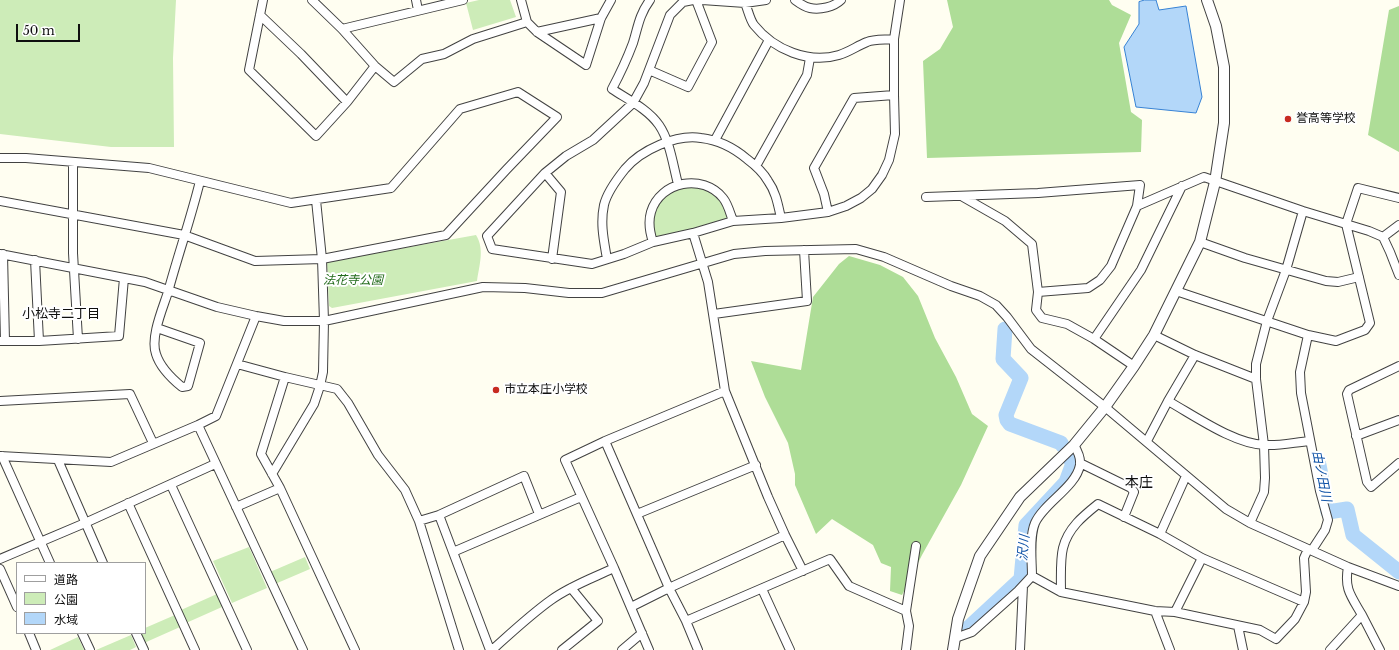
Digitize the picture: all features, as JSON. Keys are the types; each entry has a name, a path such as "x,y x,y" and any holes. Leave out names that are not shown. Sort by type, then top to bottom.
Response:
{"street":[{"path":"264,0 249,70 316,136 347,102 375,66"},
{"path":"312,0 342,29 375,66 394,82 422,59 444,54 472,39 527,22"},
{"path":"416,0 418,10"},
{"path":"342,29 463,0"},
{"path":"521,0 527,22 537,32 586,65 601,18 611,0"},
{"path":"650,0 638,22 628,56 612,89 634,102 650,115 659,125 667,142 678,184"},
{"path":"649,70 688,87 712,42 694,0 683,2 670,15 644,83 634,102 593,140 566,156 545,174 487,236 492,249 592,264 624,254 653,242 693,233 733,220 781,218 828,212 846,206 861,198 872,189 882,175 889,160 895,134 894,39 900,0"},
{"path":"702,0 745,3 766,0"},
{"path":"795,0 809,8 823,8 837,4 841,0"},
{"path":"953,650 964,601 980,556 1020,497 1074,445 1105,407 1134,366 1154,335 1200,242 1215,182 1224,123 1224,67 1216,26 1207,0"},
{"path":"745,3 754,24 769,40 785,50 810,58 838,56 852,51 868,42 894,39"},
{"path":"260,15 301,54 347,102"},
{"path":"537,32 601,18"},
{"path":"715,140 769,40"},
{"path":"756,166 807,75 810,58"},
{"path":"0,158 26,158 149,168 290,203 390,188 460,109 518,92 557,117 446,235 322,259 256,261 184,235 0,201"},
{"path":"828,212 824,194 814,168 854,98 894,95"},
{"path":"607,260 602,221 605,204 612,188 620,174 632,160 648,150 667,142 699,137 715,140 729,146 756,166 768,180 777,197 781,218"},
{"path":"74,162 73,252 78,339"},
{"path":"545,174 561,192 552,259"},
{"path":"1137,206 1204,177 1215,182 1369,231 1383,237 1396,260 1399,275"},
{"path":"157,328 200,343 188,386 182,387 168,375 156,353 154,340 157,328 168,289 200,181"},
{"path":"653,242 650,233 650,212 654,204 664,192 678,184 700,183 709,187 723,198 733,220"},
{"path":"926,197 963,197 1038,193 1140,185 1137,206 1110,266 1100,280 1088,288 1038,292"},
{"path":"1094,339 1141,270 1182,186"},
{"path":"1176,291 1308,335 1336,341 1365,330 1370,323 1346,224 1358,188 1399,198"},
{"path":"963,197 1005,221 1032,244 1038,292 1036,310 1042,318 1067,324 1094,339 1134,366"},
{"path":"272,474 314,404 323,372 324,321 322,259 316,200"},
{"path":"1250,523 1264,492 1266,466 1256,379 1256,364 1267,321 1286,270 1303,211"},
{"path":"1383,237 1399,225"},
{"path":"693,233 708,282 725,391 785,535 803,571"},
{"path":"1200,242 1286,270 1326,281 1338,282 1359,277"},
{"path":"124,278 119,336 39,341 2,341 1,254 145,282 217,307 256,316 284,321 324,321 483,287 525,288 569,293 602,293 626,287 702,262 734,254 765,251 856,249 884,257 951,286 980,296 996,305 1031,349 1147,441 1226,509 1250,523 1348,567 1398,587"},
{"path":"714,314 807,301 804,250"},
{"path":"35,260 39,341"},
{"path":"50,562 1,456 111,462 216,416 256,316"},
{"path":"1154,335 1195,355 1256,379"},
{"path":"1032,576 1061,592 1155,611 1175,612 1260,630 1276,639 1295,619 1304,602 1306,592 1304,558 1325,530 1328,520 1310,441 1300,382 1300,372 1308,335"},
{"path":"1147,441 1195,355"},
{"path":"237,364 336,389 348,403 378,455 405,490 419,521 456,649"},
{"path":"1399,366 1348,390 1347,392 1367,482 1371,486 1399,463"},
{"path":"285,377 261,454 280,488 355,650"},
{"path":"649,650 631,606 565,460 605,441 725,391"},
{"path":"0,401 130,394 154,443"},
{"path":"1168,401 1223,432 1245,442 1264,445 1310,441"},
{"path":"1356,436 1399,420"},
{"path":"198,425 303,650"},
{"path":"605,441 669,588 686,621 698,650"},
{"path":"955,638 972,632 1032,576 1032,534 1034,526 1043,512 1074,480 1080,463 1078,452 1074,445"},
{"path":"58,460 103,562"},
{"path":"1080,463 1131,488 1134,492 1124,517"},
{"path":"0,559 171,485 215,464"},
{"path":"637,514 756,464"},
{"path":"419,521 439,515 524,476 539,514"},
{"path":"1160,534 1186,476"},
{"path":"171,485 247,650"},
{"path":"236,507 280,488"},
{"path":"453,552 581,497"},
{"path":"128,503 195,650"},
{"path":"1061,592 1063,548 1071,530 1080,519 1098,504 1160,534 1202,558 1304,602"},
{"path":"439,515 491,650 551,599 614,568"},
{"path":"631,606 785,535"},
{"path":"906,650 909,626 906,611 916,546"},
{"path":"1175,612 1202,558"},
{"path":"686,621 830,559 849,586 906,611"},
{"path":"1348,567 1346,576 1347,590 1380,650"},
{"path":"0,569 16,605"},
{"path":"1020,650 1023,586"},
{"path":"562,650 598,621 571,588"},
{"path":"762,589 790,650"},
{"path":"1155,611 1170,650"},
{"path":"1330,650 1362,615"},
{"path":"1238,626 1243,650"},
{"path":"622,650 642,633"},
{"path":"29,634 36,650"},
{"path":"82,634 90,650"},
{"path":"136,634 144,650"}],"green space":[{"path":"0,0 176,0 173,58 174,147 111,147 0,134"},
{"path":"479,0 510,0 516,17 473,30 466,3"},
{"path":"947,0 1109,0 1112,5 1131,15 1119,43 1131,112 1142,120 1141,152 927,158 923,61 940,49 953,27"},
{"path":"1399,6 1399,152 1368,135 1389,10"},
{"path":"690,186 708,189 721,200 730,220 655,240 652,221 657,207 665,197 671,193"},
{"name":"法花寺公園","path":"476,235 479,240 481,252 477,281 332,308 329,306 327,262"},
{"path":"849,256 880,265 903,277 918,296 935,338 956,377 972,414 988,426 961,485 922,555 902,595 890,591 891,567 881,563 873,545 832,519 816,534 795,485 795,474 788,443 765,397 751,361 801,370 813,297 839,264"},
{"path":"249,547 267,588 232,603 213,561"},
{"path":"305,557 310,569 275,584 270,572"},
{"path":"217,594 222,607 186,623 181,610"},
{"path":"175,615 180,627 144,643 140,634 146,634 146,628"},
{"path":"131,635 136,647 130,650 96,650"},
{"path":"78,637 84,650 50,650"}],"water":[{"path":"1145,0 1156,0 1159,10 1186,6 1202,97 1196,113 1136,107 1124,47 1139,24 1139,2"}],"waterway":[{"name":"沢川","path":"1005,329 1003,359 1021,378 1006,415 1007,420 1010,424 1061,443 1062,445"},
{"name":"沢川","path":"966,630 1021,579 1026,525 1066,482 1073,463 1070,459"},
{"name":"由ノ田川","path":"1319,465 1328,512 1347,509 1353,535 1399,572"}],"place":[{"name":"誉高等学校","path":"1288,119"},
{"name":"市立本庄小学校","path":"496,390"}],"district":[{"name":"小松寺二丁目","path":"61,314"},
{"name":"本庄","path":"1139,483"}]}
